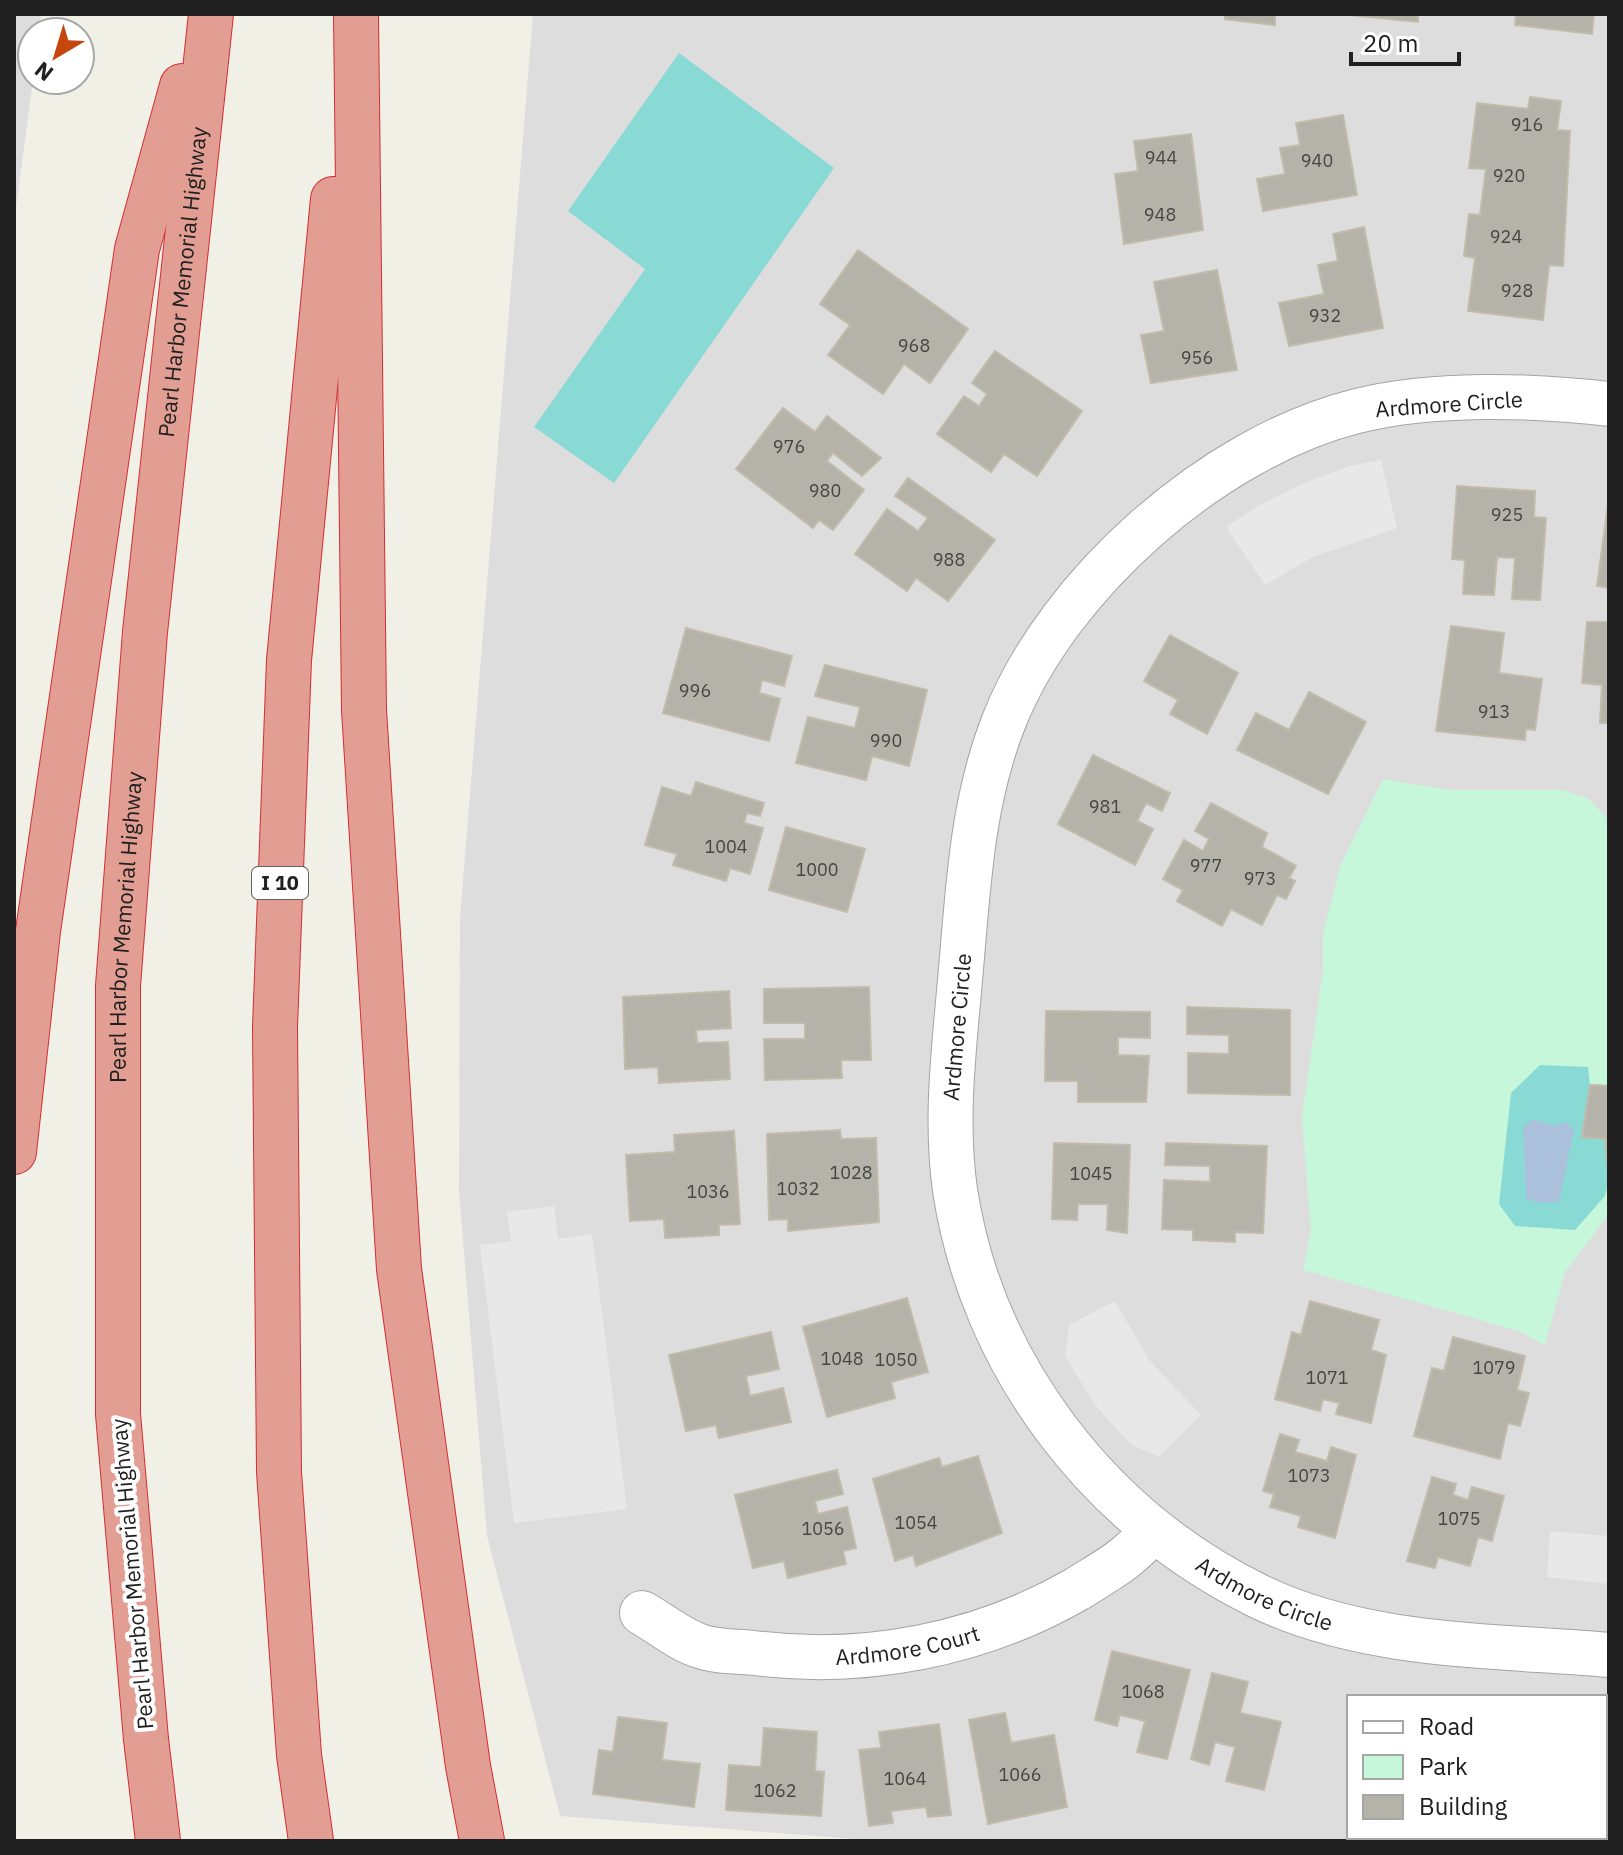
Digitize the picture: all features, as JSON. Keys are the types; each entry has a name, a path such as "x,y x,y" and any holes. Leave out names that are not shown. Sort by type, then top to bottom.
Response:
{"highway":[{"path":"14,1152 38,931 137,249 201,14"},
{"name":"Pearl Harbor Memorial Highway","path":"158,1841 146,1739 118,1414 118,986 145,632 211,14"},
{"path":"354,14 364,710 399,1269 468,1766 482,1841"},
{"name":"I 10","path":"311,1841 299,1755 279,1472 275,1027 289,660 354,14"}],"street":[{"name":"Ardmore Circle","path":"1609,404 1514,398 1434,401 1356,411 1250,456 1213,477 1147,527 1090,584 1031,665 1004,719 975,816 950,1116 955,1186 965,1239 984,1296 1017,1368 1044,1415 1079,1461 1153,1530 1210,1570 1261,1598 1326,1621 1374,1632 1460,1643 1609,1655"},
{"name":"Ardmore Court","path":"642,1613 699,1646 788,1657 835,1658 913,1648 974,1635 1037,1612 1130,1557 1153,1530"}],"shaded area":[{"path":"14,14 41,14 16,16 16,96 31,96 14,223"},
{"path":"533,14 1609,14 1609,1841 880,1841 560,1816 487,1536 459,1191 460,918"},
{"path":"679,53 834,168 614,483 534,427 645,269 568,211"},
{"path":"1381,460 1397,528 1313,557 1265,585 1226,527 1256,507 1306,482 1350,466"},
{"path":"1540,1065 1588,1067 1590,1085 1609,1086 1609,1180 1605,1196 1575,1230 1515,1226 1499,1204 1511,1093"},
{"path":"1533,1119 1554,1126 1565,1122 1574,1129 1559,1202 1542,1203 1526,1199 1523,1128"},
{"path":"554,1206 558,1239 592,1234 627,1509 514,1523 480,1245 511,1241 507,1212"},
{"path":"1115,1301 1149,1360 1201,1415 1159,1457 1130,1444 1095,1405 1065,1356 1069,1325"},
{"path":"1550,1531 1609,1536 1609,1584 1547,1577"}],"green space":[{"path":"1383,779 1450,790 1562,790 1588,798 1608,820 1609,1214 1565,1272 1545,1345 1519,1331 1303,1270 1311,1230 1302,1117 1323,971 1323,934 1340,866"}],"building":[{"path":"1225,14 1275,14 1275,25 1225,19"},
{"path":"1340,14 1418,14 1418,22"},
{"path":"1516,14 1594,14 1592,34 1515,25"},
{"path":"1530,97 1561,101 1557,130 1570,131 1563,266 1549,265 1543,320 1468,311 1475,258 1464,256 1469,214 1480,215 1486,169 1469,168 1477,103 1528,109"},
{"path":"1343,115 1357,195 1263,211 1257,179 1285,174 1280,148 1300,145 1296,123"},
{"path":"1191,134 1203,230 1124,244 1115,174 1138,171 1134,141"},
{"path":"1364,227 1383,328 1289,346 1279,303 1324,294 1318,265 1338,261 1333,234"},
{"path":"858,250 968,329 930,383 904,364 883,394 828,355 850,325 820,304"},
{"path":"1217,270 1237,370 1151,383 1141,335 1164,331 1154,282"},
{"path":"995,351 1082,411 1037,476 1004,454 991,472 937,434 964,396 979,406 987,394 972,383"},
{"path":"783,408 815,432 827,416 881,458 862,476 833,453 827,461 864,490 833,530 819,520 813,528 736,469"},
{"path":"908,478 995,540 948,601 916,578 907,591 855,554 887,509 918,531 928,518 895,496"},
{"path":"1457,486 1535,491 1534,517 1546,518 1540,600 1512,599 1515,558 1497,557 1494,595 1463,594 1465,560 1452,559"},
{"path":"1609,497 1609,588 1597,586"},
{"path":"1587,622 1609,622 1609,723 1600,723 1602,685 1582,683"},
{"path":"1451,626 1504,633 1499,673 1542,679 1535,730 1526,729 1525,740 1436,731"},
{"path":"686,628 792,656 784,686 762,680 759,693 780,699 769,741 663,713"},
{"path":"1170,635 1238,673 1207,734 1170,714 1178,700 1144,681"},
{"path":"825,665 927,690 909,766 872,756 866,780 796,763 808,717 855,728 860,707 815,696"},
{"path":"1309,692 1366,722 1328,794 1237,750 1256,713 1289,730"},
{"path":"1093,755 1170,793 1162,811 1146,803 1137,821 1153,829 1135,865 1058,824"},
{"path":"696,782 764,803 760,816 747,813 744,823 763,828 750,874 730,868 726,881 673,865 677,854 645,845 662,787 691,796"},
{"path":"1211,803 1267,833 1262,847 1296,866 1289,878 1295,881 1286,899 1277,895 1262,925 1231,909 1222,926 1177,901 1183,890 1163,879 1184,840 1203,851 1209,839 1195,831"},
{"path":"786,827 865,849 847,912 769,890"},
{"path":"869,987 871,1060 841,1060 842,1078 765,1080 764,1039 805,1039 805,1023 764,1023 764,989"},
{"path":"729,991 731,1028 696,1030 697,1043 728,1042 730,1079 659,1083 658,1067 625,1069 623,997"},
{"path":"1187,1007 1290,1010 1290,1095 1188,1093 1188,1053 1229,1054 1229,1035 1187,1034"},
{"path":"1046,1011 1150,1012 1150,1038 1118,1037 1118,1055 1149,1056 1146,1102 1078,1102 1078,1081 1045,1081"},
{"path":"1590,1085 1609,1086 1609,1180 1605,1139 1582,1137"},
{"path":"840,1130 841,1139 876,1138 879,1222 788,1231 788,1219 769,1220 767,1134"},
{"path":"734,1131 740,1224 719,1225 719,1235 665,1238 664,1219 630,1221 626,1155 675,1152 674,1135"},
{"path":"1054,1143 1130,1145 1127,1233 1107,1230 1108,1204 1078,1204 1077,1220 1052,1219"},
{"path":"1166,1143 1267,1146 1263,1233 1235,1232 1235,1242 1193,1240 1193,1230 1162,1229 1164,1180 1210,1182 1210,1166 1165,1165"},
{"path":"907,1298 928,1372 891,1382 895,1398 827,1417 803,1327"},
{"path":"1310,1301 1379,1320 1371,1350 1386,1355 1371,1423 1336,1414 1339,1403 1323,1399 1320,1411 1275,1399 1292,1332 1301,1335"},
{"path":"771,1332 779,1369 746,1376 750,1396 783,1388 791,1422 719,1438 716,1425 686,1431 669,1355"},
{"path":"1453,1337 1525,1356 1517,1390 1529,1393 1520,1426 1508,1423 1500,1459 1414,1436 1432,1368 1444,1371"},
{"path":"1280,1434 1299,1440 1295,1452 1327,1461 1331,1447 1356,1455 1335,1538 1298,1527 1301,1516 1270,1507 1274,1494 1263,1491"},
{"path":"978,1456 1002,1533 916,1566 913,1555 895,1561 873,1479 939,1458 942,1467"},
{"path":"837,1470 843,1494 815,1501 818,1514 847,1507 856,1548 843,1551 846,1564 788,1578 784,1561 753,1568 735,1495"},
{"path":"1432,1477 1456,1484 1453,1495 1468,1500 1472,1487 1504,1496 1492,1541 1478,1537 1470,1566 1438,1557 1435,1568 1407,1561"},
{"path":"1112,1651 1190,1670 1167,1759 1137,1752 1145,1721 1120,1715 1117,1726 1095,1720"},
{"path":"1212,1673 1248,1682 1240,1713 1281,1722 1264,1790 1226,1781 1235,1747 1215,1742 1209,1765 1191,1759"},
{"path":"1005,1713 1011,1743 1054,1735 1067,1807 988,1824 969,1720"},
{"path":"618,1717 667,1723 662,1760 700,1764 694,1807 593,1794 599,1750 613,1752"},
{"path":"939,1724 951,1815 928,1817 926,1807 891,1811 893,1823 869,1826 859,1750 881,1748 879,1732"},
{"path":"764,1728 817,1732 815,1771 824,1772 821,1816 726,1810 729,1765 761,1767"},
{"path":"1607,1767 1609,1767 1607,1827"}]}
